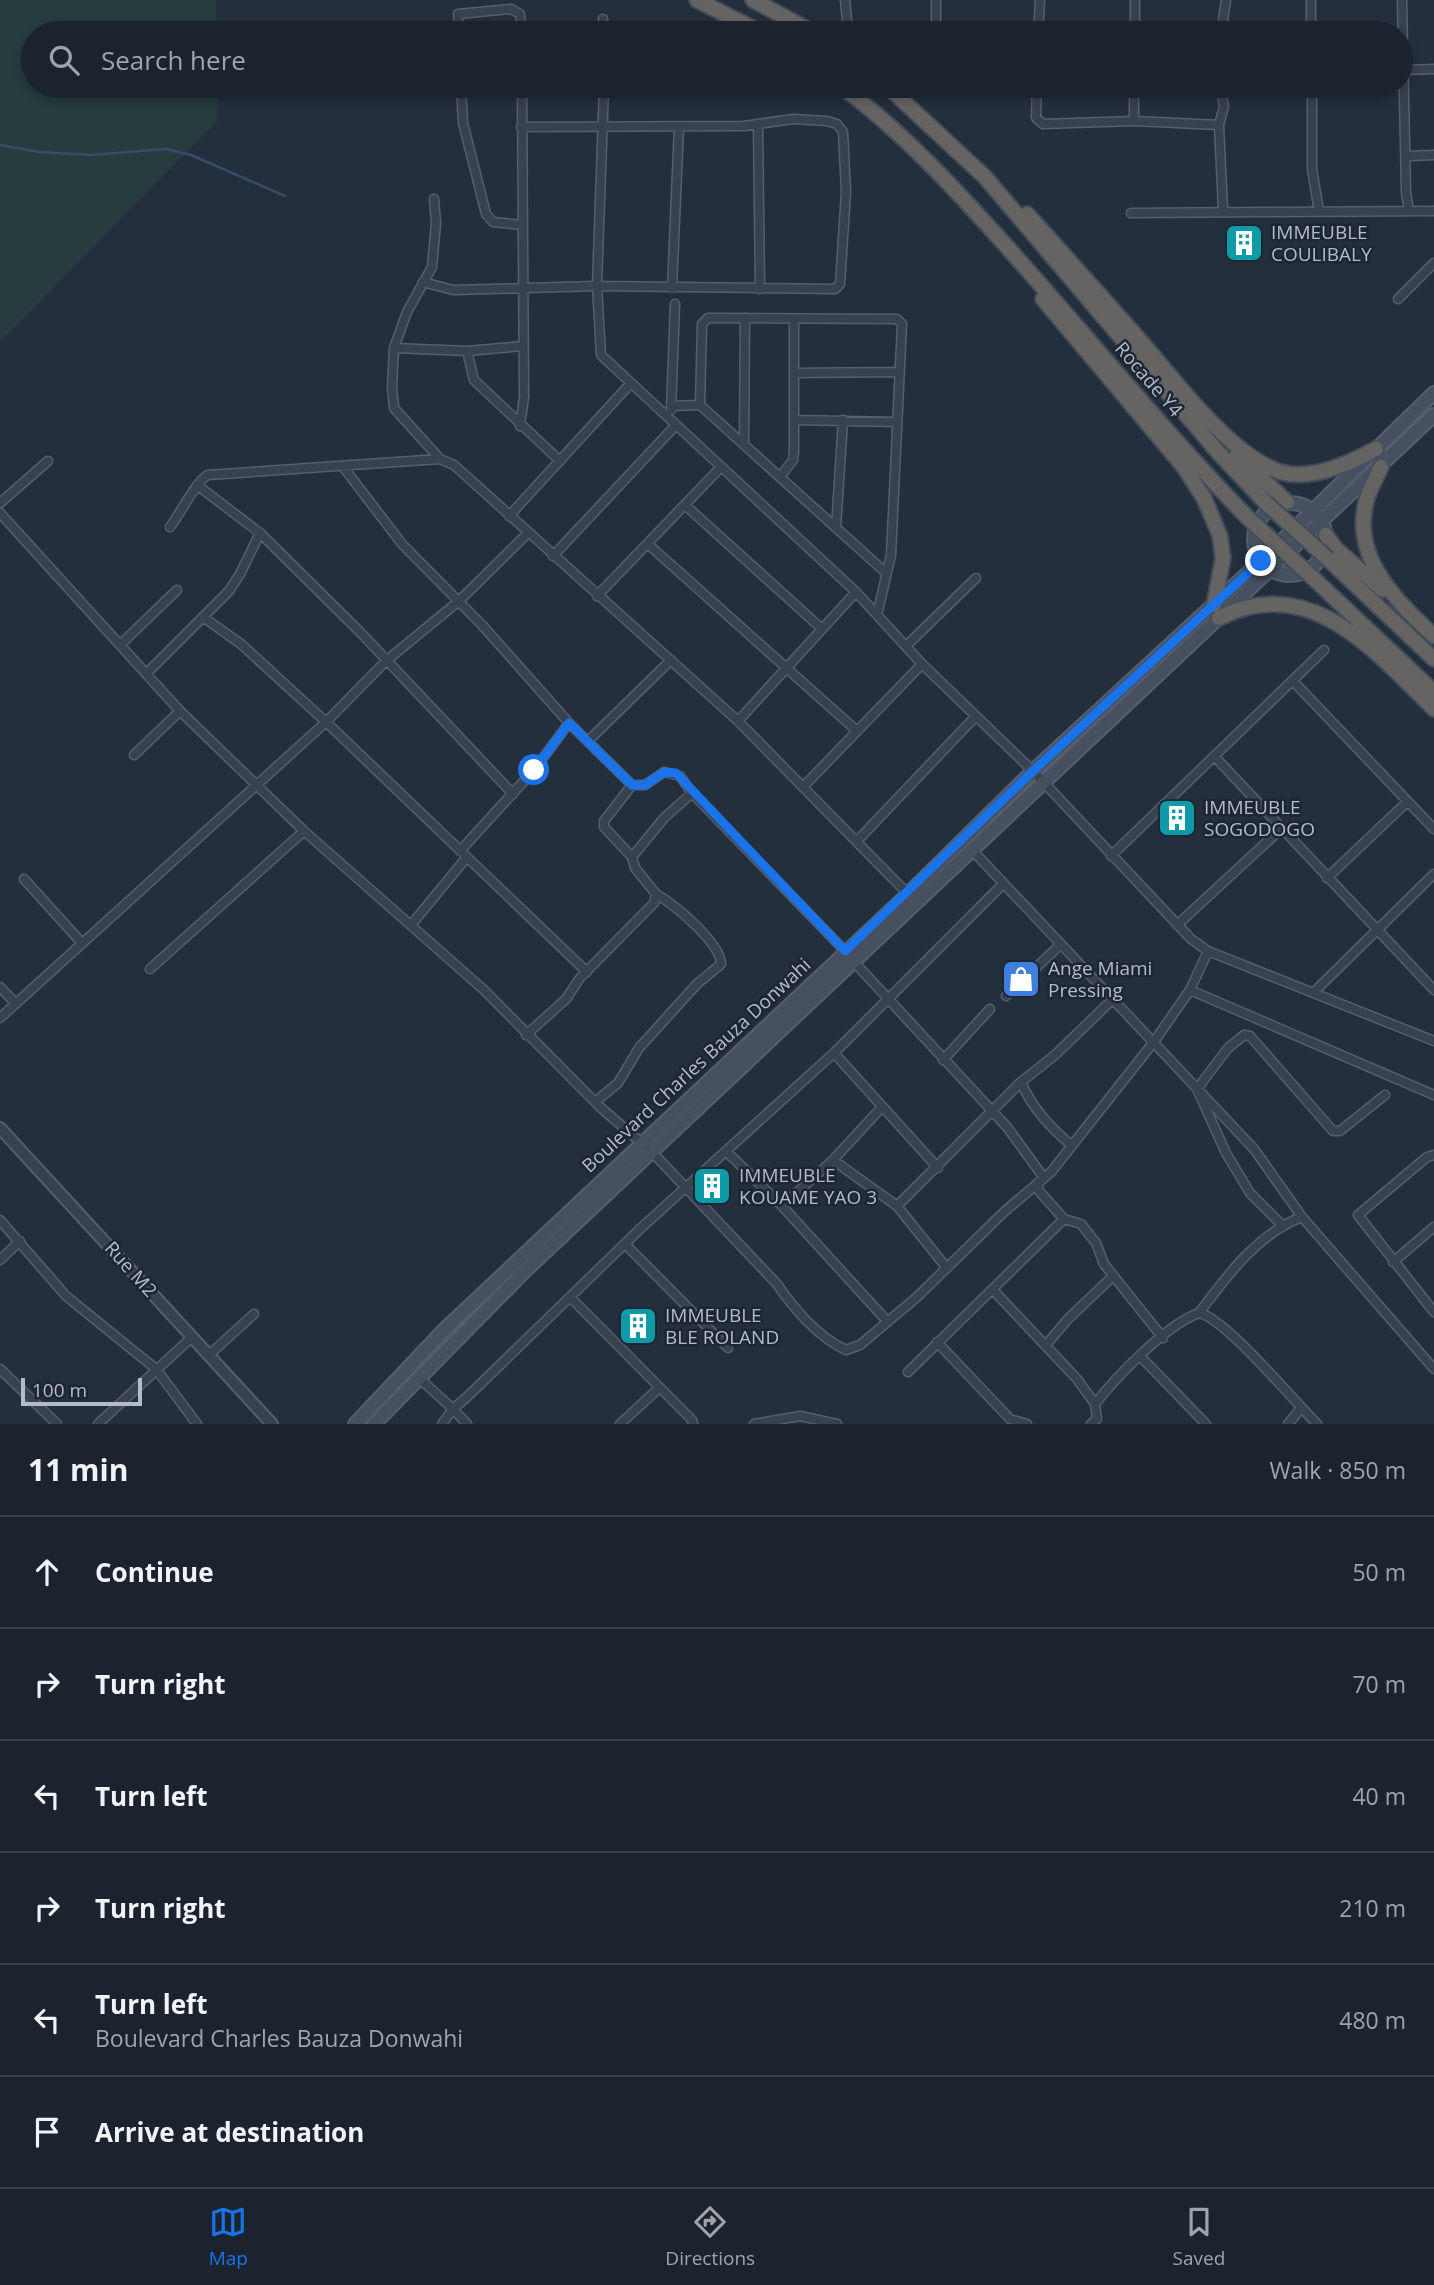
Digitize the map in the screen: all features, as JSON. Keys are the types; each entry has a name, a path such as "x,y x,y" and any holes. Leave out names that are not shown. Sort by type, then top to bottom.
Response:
{"highway":[{"path":"697,0 738,21"},
{"path":"753,0 792,21"},
{"name":"Rocade Y4","path":"857,98 883,117 980,217 1202,471 1305,576 1434,692"},
{"name":"Rocade Y4","path":"900,98 985,177 1208,441 1266,503 1434,659"},
{"path":"985,177 1060,250 1235,452 1287,502"},
{"path":"980,217 1061,323 1184,467 1254,533"},
{"path":"1209,421 1268,467 1290,474 1334,468 1376,449"},
{"path":"1184,467 1213,515 1220,536 1223,558 1217,611 1257,603 1311,608 1379,654"},
{"path":"1381,467 1366,500 1363,536 1368,556 1405,610"},
{"path":"1326,535 1336,549 1434,636"},
{"path":"1305,576 1434,709"}],"main road":[{"name":"Boulevard Charles Bauza Donwahi","path":"374,1424 652,1152 1043,783 1266,565 1376,449 1434,393"},
{"name":"Boulevard Charles Bauza Donwahi","path":"1317,514 1381,467 1434,415"},
{"path":"1287,502 1317,514 1326,535 1323,555 1305,576 1279,574 1266,565 1254,543 1254,533 1265,512 1287,502"},
{"name":"Boulevard Charles Bauza Donwahi","path":"355,1424 422,1350 908,894 1033,771 1217,611"}],"street":[{"path":"845,0 847,21"},
{"path":"936,0 936,21"},
{"path":"1039,21 1040,0"},
{"path":"1135,0 1135,21"},
{"path":"1223,21 1226,0"},
{"path":"1311,0 1311,21"},
{"path":"1402,0 1403,21"},
{"path":"458,21 458,14 511,9 520,14 521,21"},
{"path":"1413,70 1434,69"},
{"path":"462,98 463,123 485,214 493,222 522,225"},
{"path":"520,426 524,397 522,98"},
{"path":"604,98 597,286 601,355 856,592 922,664 1033,771 1177,925 1208,951 1434,1041"},
{"path":"1037,98 1036,118 1043,124 1134,121 1219,125"},
{"path":"1134,98 1134,121"},
{"path":"1222,98 1224,106 1219,125 1223,210"},
{"path":"1312,98 1312,169 1319,211"},
{"path":"1406,98 1406,192 1409,211"},
{"path":"423,282 453,290 597,286 835,289 840,284 846,192 843,132 837,124 793,119 758,124 679,127 521,127"},
{"path":"758,124 760,289"},
{"path":"672,288 679,127"},
{"path":"1408,156 1434,155"},
{"path":"434,199 436,223 432,267 407,312 394,348 394,408 440,459 454,466 738,722 908,894"},
{"path":"1131,213 1223,210 1262,214 1434,211"},
{"path":"1398,299 1434,263"},
{"path":"553,556 673,423 671,407 676,304"},
{"path":"699,405 702,324 708,318 897,319 902,324 891,555 877,615"},
{"path":"744,445 745,318"},
{"path":"779,477 793,460 794,319"},
{"path":"394,348 467,351 523,346"},
{"path":"467,351 474,380 560,461"},
{"path":"794,373 900,372"},
{"path":"509,516 631,383"},
{"path":"671,407 699,405 885,572"},
{"path":"794,419 897,422"},
{"path":"836,528 843,420"},
{"path":"170,527 186,506 197,485 208,475 344,468 440,459"},
{"path":"0,503 48,461"},
{"path":"597,596 649,545 721,467"},
{"path":"344,468 402,544 459,601 569,723 632,785 645,785 664,772 680,776 692,793 845,951"},
{"path":"197,485 260,533 513,794"},
{"path":"685,505 822,629"},
{"path":"0,513 180,711 258,783 304,831 484,990 595,1102 652,1152 777,1284 790,1304 834,1345 852,1350 917,1297 1041,1181 1153,1043 1190,990 1208,951"},
{"path":"147,673 204,617 240,574 260,533"},
{"path":"0,1018 326,722 386,661 459,601 527,534"},
{"path":"649,545 857,731"},
{"path":"906,646 976,578"},
{"path":"121,644 177,590"},
{"path":"738,722 856,592"},
{"path":"204,617 241,644 326,722 587,972"},
{"path":"1111,856 1324,650"},
{"path":"588,741 671,660"},
{"path":"804,786 922,664"},
{"path":"1293,681 1434,829"},
{"path":"134,755 180,711"},
{"path":"857,841 976,716"},
{"path":"411,925 569,723"},
{"path":"1214,757 1327,878 1432,983"},
{"path":"595,1102 618,1083 639,1048 697,984 721,964 721,956 699,930 671,903 656,894 635,868 632,857 604,827 604,821 632,785"},
{"path":"632,857 664,818 692,793"},
{"path":"1327,878 1407,802"},
{"path":"1177,925 1281,829"},
{"path":"150,969 304,831"},
{"path":"973,851 1254,1149 1302,1217 1434,1369"},
{"path":"1313,993 1434,874"},
{"path":"24,879 81,942"},
{"path":"442,1424 453,1409 499,1369 570,1297 834,1053 1003,884"},
{"path":"526,1035 566,999 587,972 654,904 656,894"},
{"path":"1006,996 1061,944"},
{"path":"855,963 990,1113 1007,1127 1041,1181 1039,1191 1063,1219 1081,1224 1113,1276 1163,1338"},
{"path":"0,987 16,1004"},
{"path":"1190,990 1434,1095"},
{"path":"897,1206 938,1168 1021,1082 1055,1055 1112,999"},
{"path":"943,1060 990,1009"},
{"path":"1197,1089 1228,1048 1244,1035 1250,1036 1333,1131 1340,1130 1385,1095"},
{"path":"834,1053 938,1168"},
{"path":"1021,1082 1028,1099 1071,1145"},
{"path":"1197,1089 1226,1153 1250,1193 1281,1224"},
{"path":"782,1206 833,1160 883,1107"},
{"name":"Rue M2","path":"0,1128 270,1424"},
{"path":"727,1152 782,1206 887,1321"},
{"path":"1434,1155 1427,1157 1359,1212 1358,1219 1434,1312"},
{"path":"833,1160 897,1206 946,1267"},
{"path":"1095,1404 1140,1356 1199,1313 1224,1278 1281,1224 1302,1217"},
{"path":"908,1372 956,1321 993,1290 1063,1219"},
{"path":"0,1220 66,1296 156,1369 197,1424"},
{"path":"1393,1262 1434,1227"},
{"path":"0,1260 20,1241"},
{"path":"626,1245 728,1348"},
{"path":"1046,1345 1067,1320 1113,1276"},
{"path":"993,1290 1046,1345 1095,1404 1097,1419 1091,1424"},
{"path":"570,1297 693,1424"},
{"path":"1199,1313 1208,1316 1230,1333 1317,1424"},
{"path":"209,1355 254,1314"},
{"path":"98,1424 191,1338"},
{"path":"937,1342 1010,1419 1027,1424"},
{"path":"1140,1356 1206,1424"},
{"path":"0,1369 57,1424"},
{"path":"419,1378 467,1424"},
{"path":"620,1424 659,1388"},
{"path":"1288,1424 1301,1408"},
{"path":"754,1424 800,1416 813,1421 837,1424"}],"green space":[{"path":"0,0 216,0 216,21 21,21 21,98 217,98 217,121 0,342"}],"waterway":[{"path":"0,145 39,152 91,155 166,149 191,155 285,196"}],"place":[{"name":"IMMEUBLE COULIBALY","path":"1244,243"},
{"name":"IMMEUBLE SOGODOGO","path":"1177,818"},
{"name":"Ange Miami Pressing","path":"1021,979"},
{"name":"IMMEUBLE KOUAME YAO 3","path":"712,1186"},
{"name":"IMMEUBLE BLE ROLAND","path":"638,1326"}],"route":[{"path":"534,770 569,723 632,785 645,785 664,772 676,773 692,793 769,870 800,907 845,951 908,894 1033,771 1261,561"}]}
